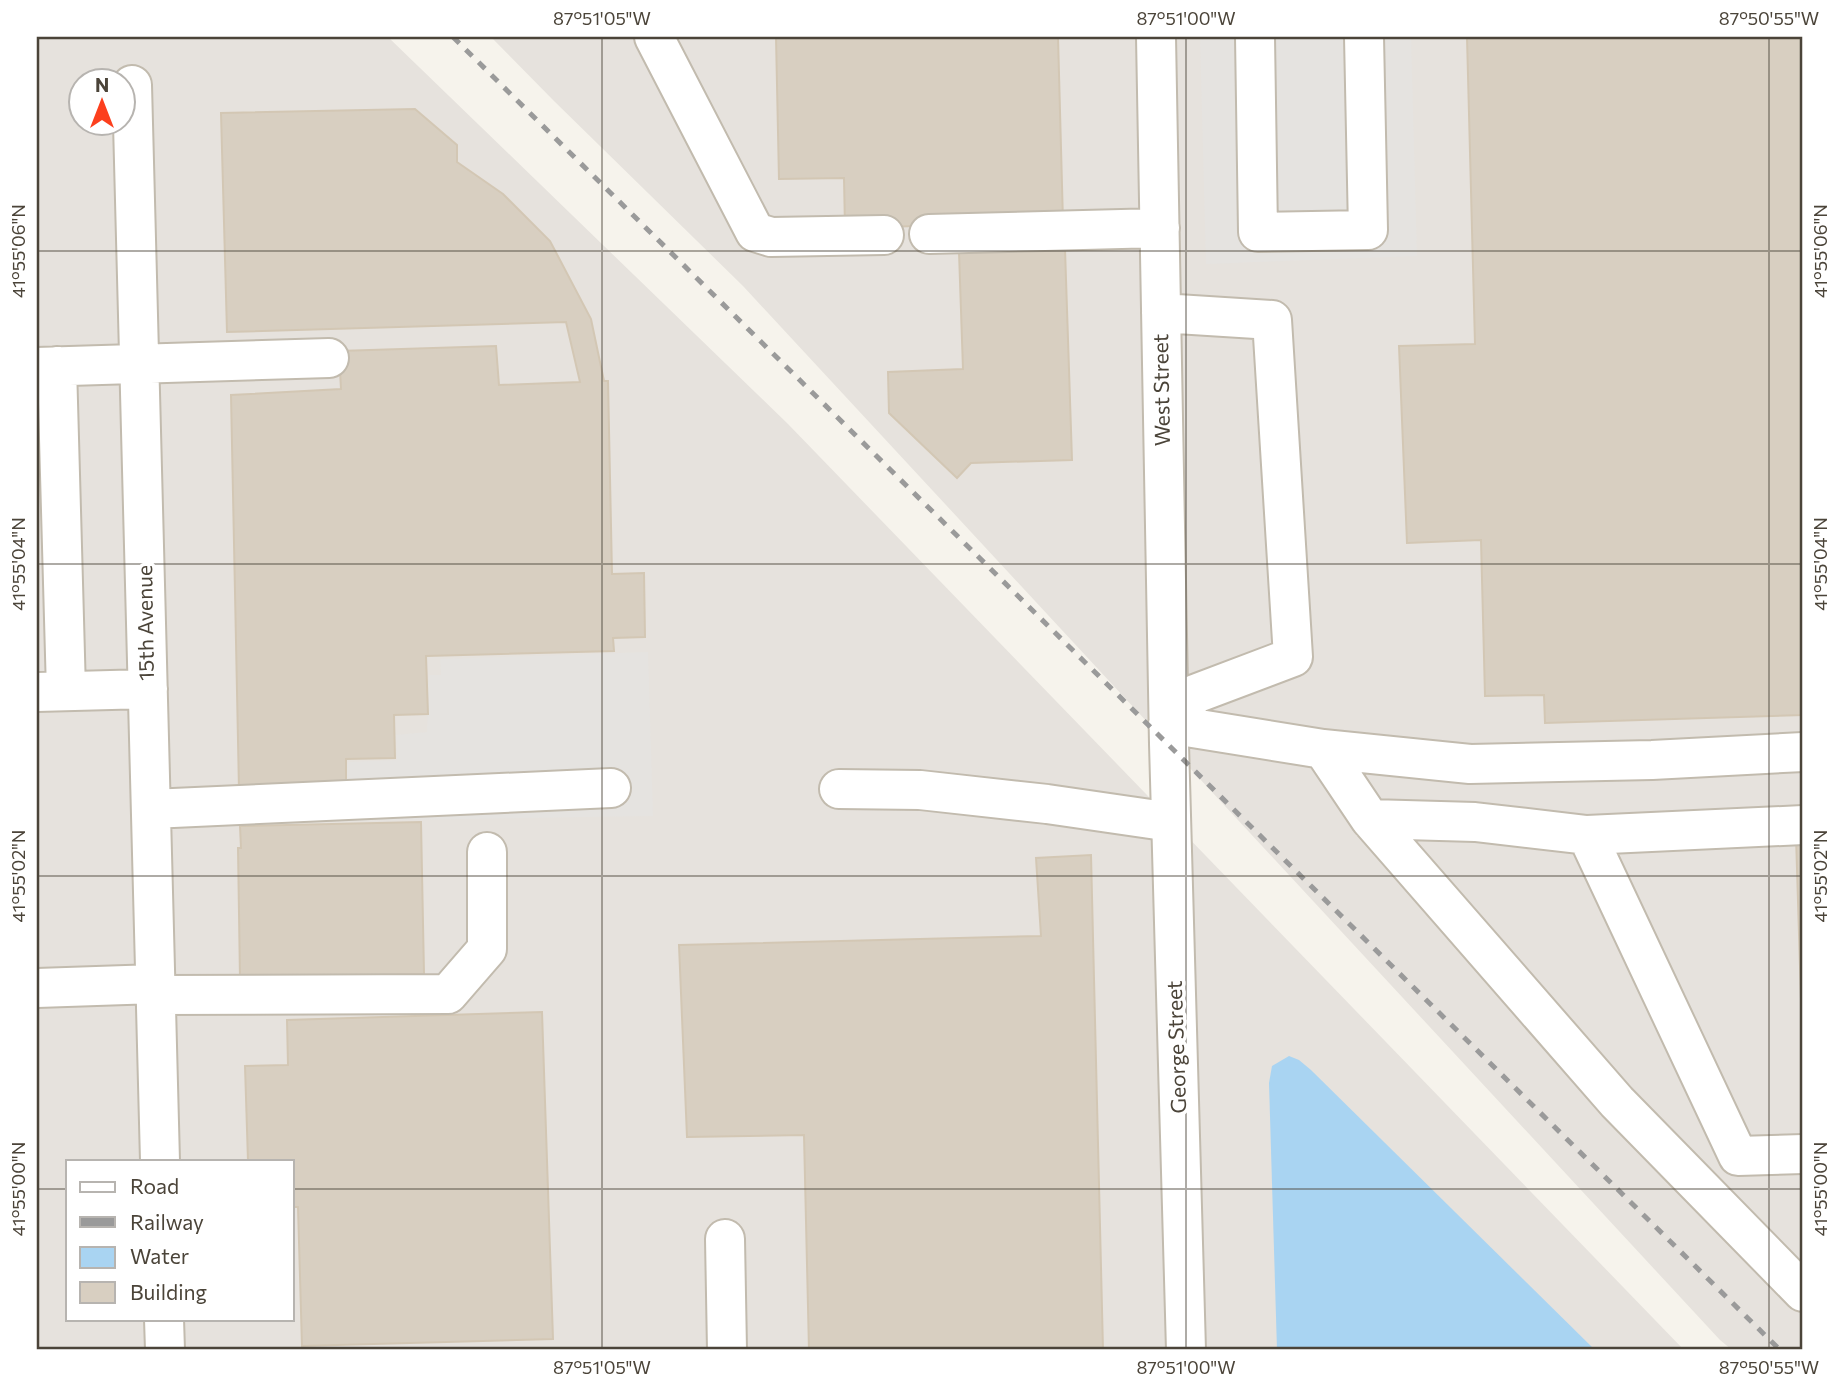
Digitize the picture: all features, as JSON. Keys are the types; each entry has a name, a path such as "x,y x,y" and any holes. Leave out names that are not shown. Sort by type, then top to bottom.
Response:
{"street":[{"path":"654,37 755,232 771,237 884,235"},
{"name":"West Street","path":"1156,37 1169,734"},
{"path":"1255,37 1258,232 1368,230 1364,37"},
{"name":"15th Avenue","path":"133,136 160,1160"},
{"path":"929,234 1160,228"},
{"path":"1161,313 1272,320 1293,657 1195,694 1169,734 1470,764 1651,760 1803,752"},
{"path":"148,689 51,692 47,366 329,358"},
{"name":"George Street","path":"1169,734 1186,1350"},
{"path":"1323,749 1370,819 1618,1102 1803,1292"},
{"path":"151,809 611,788"},
{"path":"839,789 920,790 1047,804 1171,822"},
{"path":"1370,819 1475,822 1587,835 1803,825"},
{"path":"1587,835 1738,1156 1803,1154"},
{"path":"37,988 448,994 486,949 486,852"},
{"path":"725,1239 727,1350"},
{"path":"164,1320 165,1350"}],"shaded area":[{"path":"37,37 388,37 788,424 1684,1350 37,1350"},
{"path":"491,37 1803,37 1803,1350 1732,1350 1720,1340 743,286"},
{"path":"1200,37 1411,37 1417,256 1206,264"},
{"path":"648,652 653,816 344,821 348,762 397,760 396,735 427,732 429,675 441,675 440,659"}],"water":[{"path":"1289,1056 1311,1070 1595,1350 1277,1350 1269,1083 1272,1066"}],"building":[{"path":"776,37 1058,37 1063,222 845,228 844,178 779,179"},
{"path":"1467,37 1803,37 1803,715 1545,723 1544,695 1485,696 1481,540 1407,543 1399,346 1475,344"},
{"path":"415,109 457,145 457,162 503,194 550,241 591,319 604,381 608,381 612,574 644,573 645,637 613,638 614,651 426,656 428,714 394,715 395,758 346,759 346,790 239,790 231,395 341,389 339,351 496,346 499,385 580,382 566,322 227,332 221,113"},
{"path":"1065,249 1072,460 971,463 957,478 889,413 888,372 963,369 959,252"},
{"path":"421,822 424,974 240,978 240,826"},
{"path":"1796,836 1803,836 1803,1065"},
{"path":"1091,855 1103,1350 809,1350 804,1135 687,1137 679,945 1041,936 1036,858"},
{"path":"542,1012 553,1339 302,1346 294,1160 248,1160 245,1066 288,1065 287,1020"}],"railway":[{"path":"453,37 1780,1350"}]}
